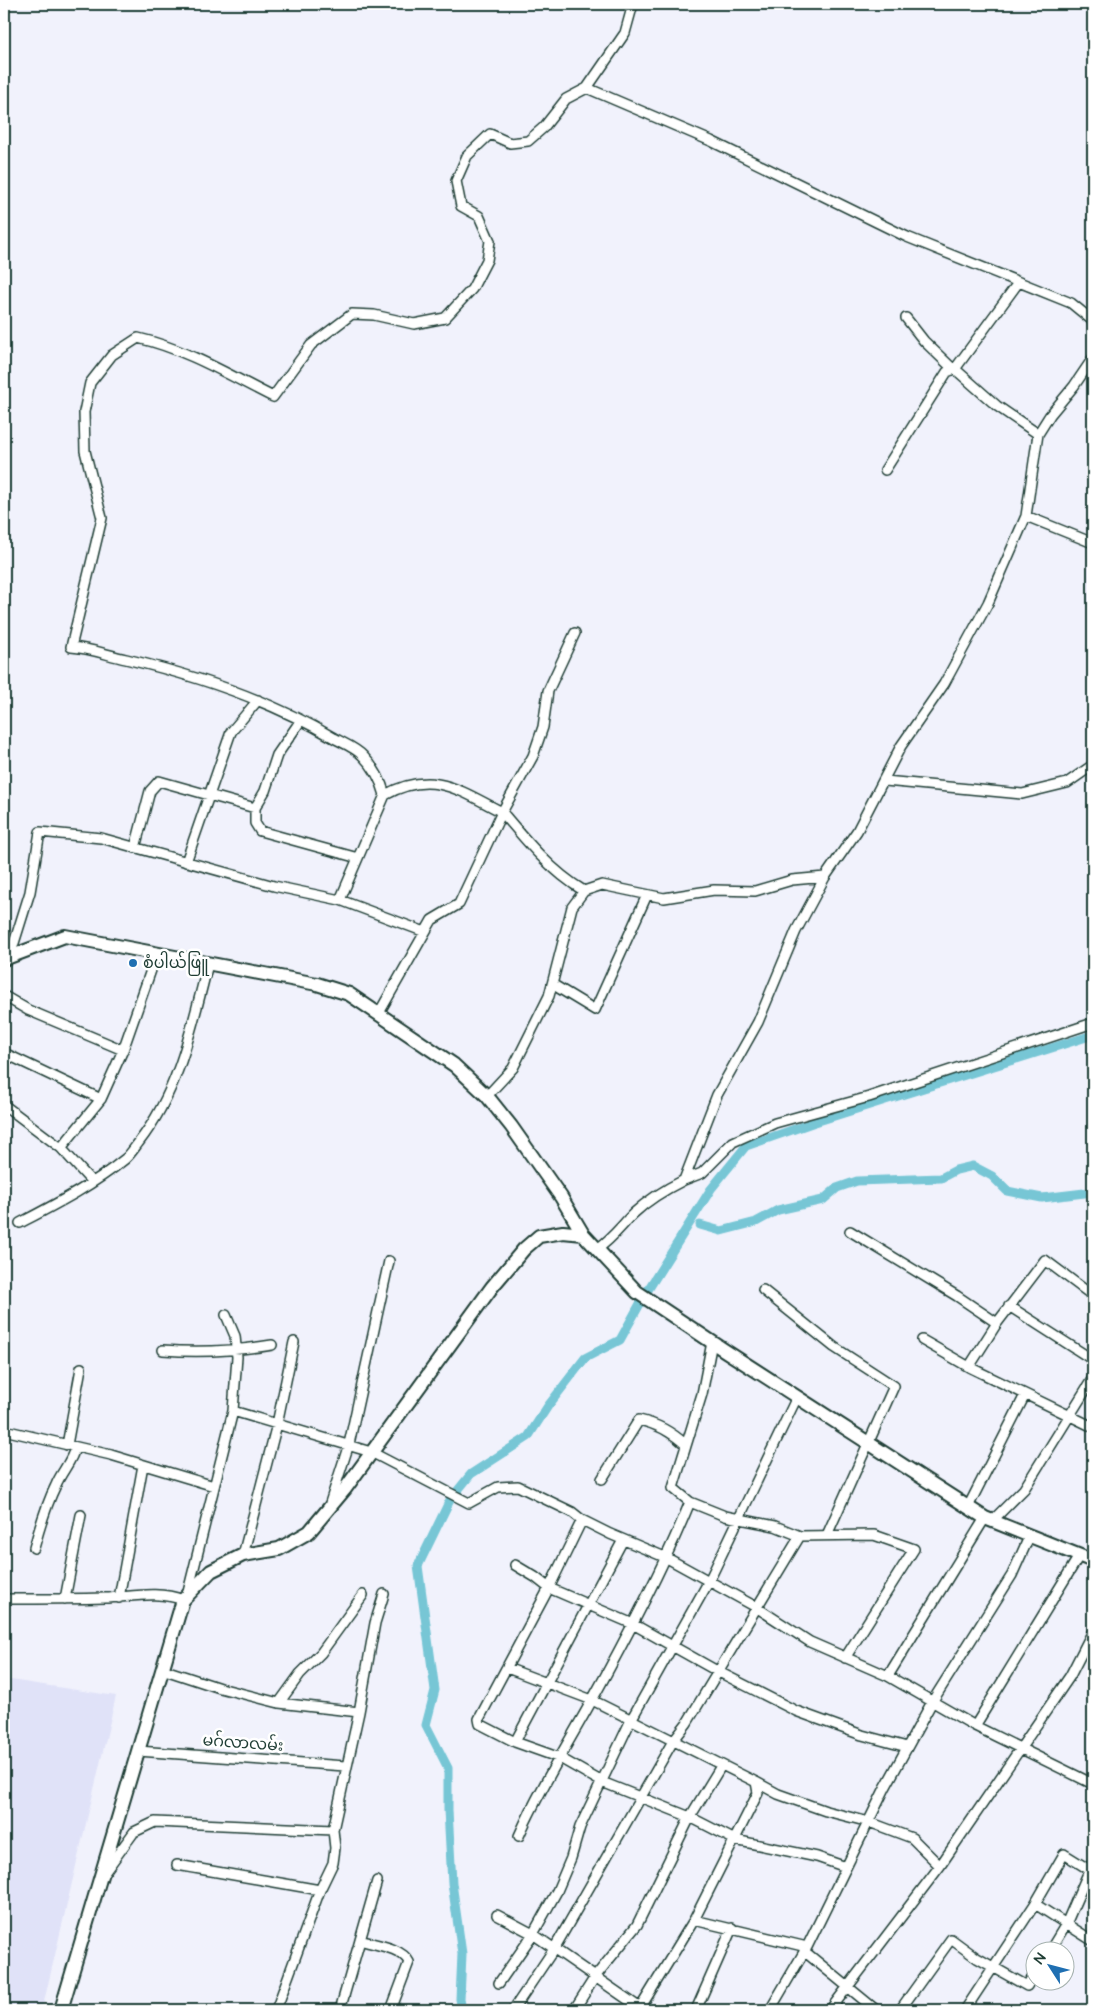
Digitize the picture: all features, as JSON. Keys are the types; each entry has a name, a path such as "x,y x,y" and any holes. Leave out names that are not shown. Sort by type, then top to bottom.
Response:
{"street":[{"path":"340,900 385,795 381,780 362,754 301,720 258,700 218,685 90,648 71,648 102,518 85,451 84,412 90,383 112,354 138,338 159,343 188,354 273,396 311,345 352,314 374,315 414,324 445,318 472,290 487,260 490,241 479,216 461,206 456,181 467,156 490,134 510,143 528,141 544,127 566,99 587,88 626,33 633,4"},
{"path":"587,88 711,141 907,237 1071,303 1091,315"},
{"path":"885,470 947,372 954,369 1018,282"},
{"path":"906,318 924,341 954,369 997,406 1038,434"},
{"path":"684,1180 717,1095 758,1022 796,931 825,877 857,831 885,781 901,746 944,684 984,611 1026,516 1038,434 1093,358"},
{"path":"1026,516 1093,543"},
{"path":"379,1013 432,920 459,904 502,812 533,756 543,727 548,691 575,633"},
{"path":"186,862 231,732 258,700"},
{"path":"301,720 277,755 265,790 256,808 255,822 260,831 358,858"},
{"path":"885,781 1022,794 1067,783 1093,765"},
{"path":"135,848 150,791 159,780 256,808"},
{"path":"385,795 415,783 433,782 460,791 502,812 532,849 566,880 584,891"},
{"path":"6,956 30,892 40,832 101,838 274,886 340,900 425,932"},
{"path":"487,1096 513,1068 549,996 572,907 584,891 602,885 664,898 714,890 754,891 792,880 825,877"},
{"path":"552,984 596,1010 647,895"},
{"path":"6,956 65,936 317,984 349,994 454,1065 487,1096 517,1134 583,1234 637,1292 968,1507 989,1519 1093,1561"},
{"path":"61,1148 101,1099 123,1050 157,953"},
{"path":"20,1223 92,1182 126,1158 151,1127 172,1088 191,1030 208,964"},
{"path":"4,996 28,1010 123,1050"},
{"path":"597,1249 610,1240 634,1213 660,1192 702,1173 733,1142 774,1123 869,1097 1093,1024"},
{"path":"4,1053 101,1099"},
{"path":"4,1106 61,1148 92,1182"},
{"path":"850,1231 957,1296 996,1323"},
{"path":"4,1599 65,1600 150,1595 185,1596 212,1571 243,1555 279,1549 309,1532 328,1511 492,1287 524,1249 539,1236 563,1232 583,1234"},
{"path":"969,1367 996,1323 1045,1260 1093,1296"},
{"path":"328,1511 349,1444 389,1261"},
{"path":"763,1290 834,1347 894,1386 827,1535"},
{"path":"1009,1306 1093,1360"},
{"path":"61,2010 89,1920 98,1881 185,1596 232,1411 236,1336 226,1314"},
{"path":"922,1340 969,1367 1093,1426"},
{"path":"243,1555 277,1424 294,1342"},
{"path":"712,1342 702,1394 673,1488 690,1502 725,1516 775,1526 800,1536 874,1535 914,1548 844,1658"},
{"path":"163,1350 200,1353 236,1351 272,1345"},
{"path":"34,1548 47,1504 63,1469 74,1454 71,1446 81,1368"},
{"path":"888,1676 989,1519 1024,1489 1093,1378"},
{"path":"968,1507 1025,1394"},
{"path":"499,1983 533,1934 557,1891 571,1858 580,1827 631,1720 675,1646 709,1582 797,1397"},
{"path":"232,1411 371,1452 469,1503 498,1487 518,1486 572,1512 582,1520 623,1540 667,1558 756,1607 810,1642 888,1676 975,1726 1093,1784"},
{"path":"602,1479 639,1420 655,1423 686,1445"},
{"path":"4,1430 143,1465 214,1486"},
{"path":"119,1598 143,1465"},
{"path":"519,1836 534,1801 592,1700 667,1558 690,1502"},
{"path":"65,1600 81,1516"},
{"path":"582,1520 549,1588 479,1719 480,1724 515,1742 560,1758 602,1782 690,1817 734,1840 817,1857 846,1867"},
{"path":"514,2010 554,1949 643,1798 674,1741 687,1723 800,1536"},
{"path":"770,2010 805,1949 907,1747 932,1702 1012,1575 1030,1536"},
{"path":"515,1742 546,1682 590,1605 623,1540"},
{"path":"975,1726 1080,1556"},
{"path":"515,1565 549,1588 633,1624 717,1671 796,1711 862,1734 907,1747"},
{"path":"276,2010 320,1890 333,1862 335,1848 333,1830 345,1766 359,1712 374,1623 384,1594"},
{"path":"280,1703 300,1674 321,1653 363,1595"},
{"path":"830,2010 849,1988 940,1866 1070,1676 1093,1631"},
{"path":"507,1668 592,1700 778,1794 826,1811 869,1822 912,1838 940,1866"},
{"path":"162,1669 220,1688 280,1703 359,1712"},
{"name":"မဂ်လာလမ်း","path":"138,1751 345,1766"},
{"path":"574,2010 595,1977 637,1925 690,1817 721,1766"},
{"path":"497,1915 533,1934 641,2010 694,1920 758,1793 756,1782"},
{"path":"98,1881 134,1832 155,1822 333,1830"},
{"path":"965,2010 995,1966 1064,1854 1092,1868 1066,1924 1055,1942"},
{"path":"177,1865 320,1890"},
{"path":"340,2010 377,1881"},
{"path":"1034,1904 1093,1941"},
{"path":"694,1920 732,1928 805,1949 876,2010"},
{"path":"696,2010 732,1928"},
{"path":"900,2010 951,1939 977,1958 995,1966 1024,1984"},
{"path":"360,1940 406,1956 408,1962 391,2010"}],"shaded area":[{"path":"4,1679 116,1696 42,2010 4,2010"}],"waterway":[{"path":"646,1293 711,1189 746,1146 812,1123 1093,1035"},
{"path":"700,1225 721,1231 756,1222 778,1210 823,1200 837,1188 857,1181 941,1178 956,1170 973,1166 992,1176 1007,1191 1042,1198 1093,1192"},
{"path":"462,2010 460,1999 462,1954 452,1883 448,1768 426,1725 435,1690 418,1566 450,1500 471,1474 528,1437 548,1406 585,1358 620,1340 641,1302"}],"place":[{"name":"စံပါယ်ဖြူ","path":"133,963"}]}
